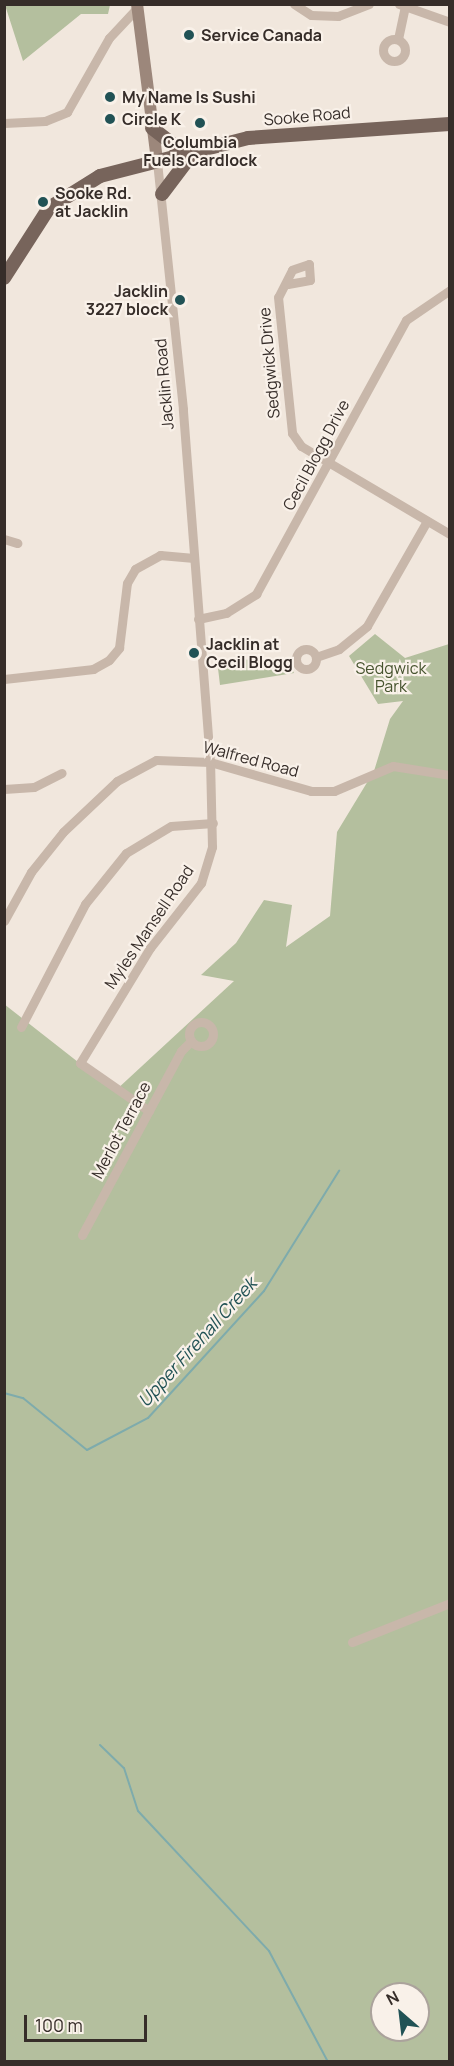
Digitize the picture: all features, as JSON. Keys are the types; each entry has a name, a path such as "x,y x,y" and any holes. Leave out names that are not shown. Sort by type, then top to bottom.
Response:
{"main road":[{"name":"Jacklin Road","path":"138,6 157,161"},
{"name":"Sooke Road","path":"4,278 35,224 64,196 93,179 195,152 322,130 450,124"},
{"path":"152,128 175,146 195,152 162,194"}],"street":[{"path":"294,4 310,15 338,16 369,4"},
{"path":"398,39 402,5 450,22"},
{"path":"4,123 45,121 67,112 109,38 138,6"},
{"name":"Jacklin Road","path":"157,161 162,194 210,762"},
{"name":"Sedgwick Drive","path":"288,284 278,297 288,420 301,446 450,534"},
{"name":"Cecil Blogg Drive","path":"198,619 226,613 256,594 406,320 450,290"},
{"path":"316,657 339,649 367,626 427,521"},
{"path":"4,538 17,543"},
{"path":"4,679 93,669 109,660 119,648 127,583 135,569 160,555 194,558"},
{"name":"Walfred Road","path":"4,921 48,850 117,781 156,760 210,762 311,791 334,791 393,766 450,775"},
{"name":"Myles Mansell Road","path":"149,1111 80,1063 150,948 201,883 213,823 210,762"},
{"path":"4,789 34,787 62,773"},
{"path":"21,1027 86,904 126,853 171,826 213,823"},
{"name":"Merlot Terrace","path":"82,1236 149,1111 191,1041"},
{"path":"352,1642 450,1603"}],"green space":[{"path":"5,4 110,5 108,14 81,14 23,61"},
{"name":"Sedgwick Park","path":"375,634 405,658 449,644 449,2061 5,2061 4,1004 115,1091 234,981 201,975 236,943 264,900 292,905 286,947 330,916 337,832 374,771 390,719 403,701 378,704 349,656"},
{"path":"287,659 294,673 220,685 217,660"}],"waterway":[{"name":"Upper Firehall Creek","path":"4,1393 23,1398 87,1450 148,1418 264,1291 339,1171"},
{"path":"100,1745 124,1768 138,1811 269,1951 328,2062"}],"place":[{"name":"Service Canada","path":"189,35"},
{"name":"My Name Is Sushi","path":"110,97"},
{"name":"Circle K","path":"110,119"},
{"name":"Columbia Fuels Cardlock","path":"200,123"},
{"name":"Sooke Rd. at Jacklin","path":"43,202"},
{"name":"Jacklin 3227 block","path":"180,300"},
{"name":"Jacklin at Cecil Blogg","path":"194,653"}]}
